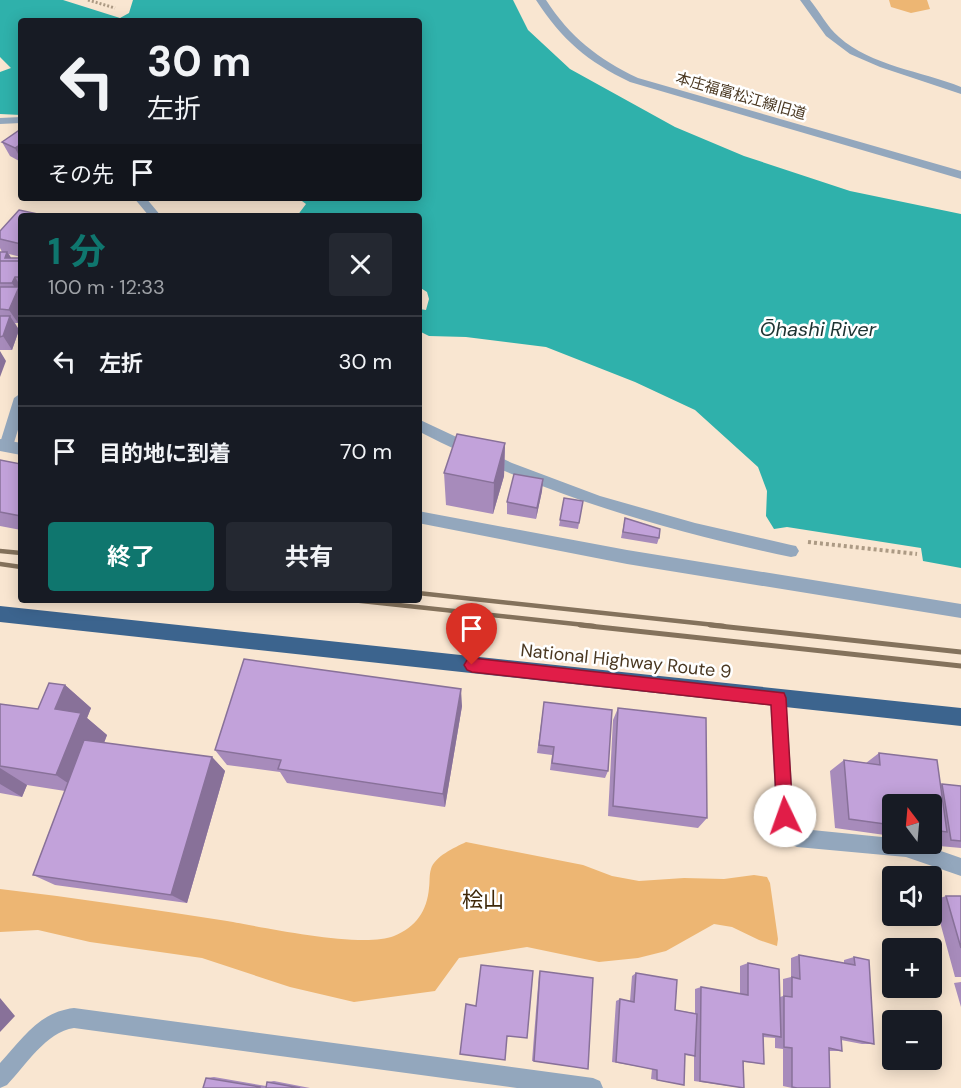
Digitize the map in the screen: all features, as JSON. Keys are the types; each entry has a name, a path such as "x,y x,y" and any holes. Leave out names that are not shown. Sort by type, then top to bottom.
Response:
{"highway":[{"name":"National Highway Route 9","path":"0,614 961,717"}],"street":[{"name":"本庄福富松江線旧道","path":"541,0 568,39 598,63 634,80 961,175"},
{"path":"805,0 829,33 841,44 869,58 961,91"},
{"path":"0,121 18,120"},
{"path":"142,201 152,213"},
{"path":"18,406 3,445 18,448"},
{"path":"422,426 448,440 572,494 712,535 791,551"},
{"path":"422,519 627,557 961,611"},
{"path":"778,698 785,816 797,838 906,848 961,867"},
{"path":"0,1078 44,1030 58,1020 74,1018 593,1088"}],"path":[{"path":"88,0 115,8"},
{"path":"791,551 810,541 917,554"}],"green space":[{"path":"889,0 927,0 930,9 911,13 891,7"},
{"name":"桧山","path":"466,842 583,865 612,876 639,881 684,878 724,879 754,875 767,877 770,883 777,946 732,927 714,924 666,951 638,958 599,962 527,947 459,958 435,991 354,1002 290,987 202,958 90,942 38,930 0,932 0,889 170,912 312,936 359,940 379,939 394,936 414,923 426,904 433,864 445,853"}],"water":[{"name":"Ōhashi River","path":"0,0 63,0 120,18 18,18 18,115 0,114 0,72 11,68 0,57"},
{"name":"Ōhashi River","path":"133,0 513,0 528,30 570,69 675,127 744,156 850,191 961,214 961,568 923,561 921,548 787,527 774,529 766,516 767,491 758,467 695,410 635,382 546,347 466,337 429,336 422,332 422,309 426,310 429,299 427,292 422,289 422,213 299,213 306,204 302,201 422,201 422,18 120,18 129,13"}],"building":[{"path":"18,131 18,146 15,148 2,142"},
{"path":"19,210 33,213 18,213 18,243 0,239 0,231"},
{"path":"0,252 7,252 5,258 18,258 18,261 0,261"},
{"path":"0,261 18,261 18,277 15,277 12,283 0,283"},
{"path":"0,287 18,287 9,310 0,309"},
{"path":"0,316 10,316 3,336 0,337"},
{"path":"457,434 505,443 494,483 444,473"},
{"path":"0,460 18,463 18,515 0,512"},
{"path":"514,474 543,479 537,508 507,502"},
{"path":"564,498 583,501 579,523 560,520"},
{"path":"625,518 660,529 659,538 623,532"},
{"path":"244,659 461,689 443,794 278,769 281,760 215,750"},
{"path":"49,683 65,685 55,709 81,713 56,775 0,766 0,704 38,709"},
{"path":"544,702 612,710 608,771 552,763 554,747 539,745"},
{"path":"618,708 706,718 707,818 613,806"},
{"path":"84,740 212,757 171,895 33,875"},
{"path":"879,753 937,760 942,794 882,794 882,824 849,819 844,760 880,765"},
{"path":"942,784 961,786 961,841 951,840"},
{"path":"942,796 947,832 942,831"},
{"path":"946,896 961,896 961,948"},
{"path":"799,955 855,965 854,957 869,960 874,1044 841,1037 842,1051 829,1048 830,1088 792,1087 792,1048 784,1047 784,996 792,997 792,977 800,979"},
{"path":"748,963 779,969 781,1037 763,1034 764,1064 743,1061 744,1088 700,1081 701,987 748,995"},
{"path":"481,965 533,971 527,1038 507,1036 505,1060 460,1054 466,1004 476,1006"},
{"path":"540,971 593,978 588,1069 534,1061"},
{"path":"636,973 677,980 675,1010 697,1014 695,1056 685,1054 684,1085 657,1080 657,1070 616,1062 620,999 634,1002"},
{"path":"206,1078 260,1087 260,1088 203,1088"},
{"path":"267,1082 300,1088 266,1088"}],"railway":[{"path":"0,551 18,553"},
{"path":"0,564 18,567"},
{"path":"422,593 724,626"},
{"path":"380,603 594,626"},
{"path":"580,625 961,666"},
{"path":"710,625 961,652"}],"route":[{"path":"472,665 778,698 785,816"}]}
